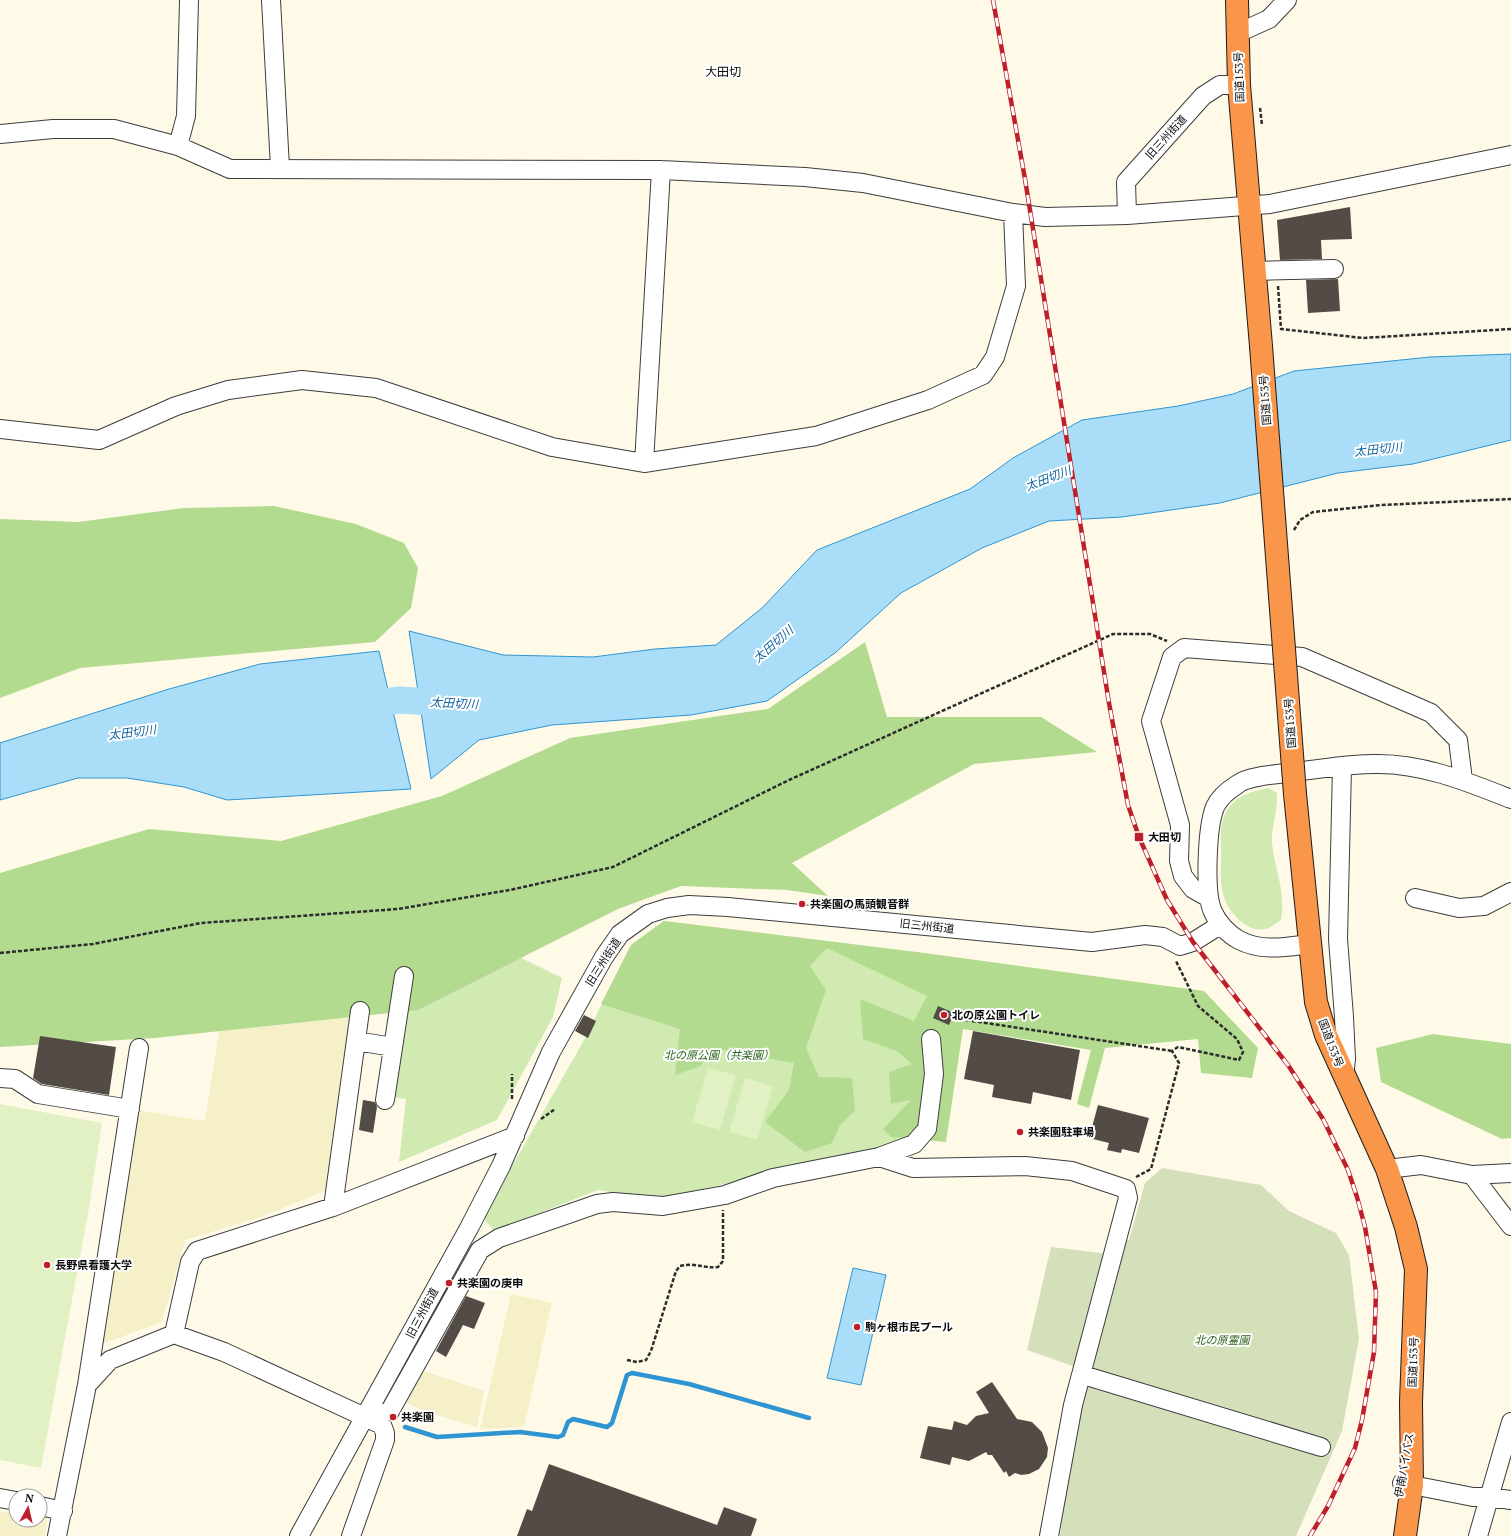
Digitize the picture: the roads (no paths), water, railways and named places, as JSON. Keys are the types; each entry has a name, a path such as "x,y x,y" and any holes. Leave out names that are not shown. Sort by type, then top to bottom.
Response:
{"highway":[{"name":"国道153号","path":"1237,0 1239,84 1248,206 1261,346 1295,794 1316,1002 1326,1035 1344,1078 1387,1169 1406,1228 1416,1269 1411,1427"},
{"name":"伊南バイパス","path":"1405,1536 1411,1427"},
{"name":"伊南バイパス","path":"1391,1536 1407,1484"}],"street":[{"path":"178,146 186,116 189,0"},
{"path":"271,0 280,168"},
{"path":"1238,33 1269,19 1287,0"},
{"name":"旧三州街道","path":"1127,215 1126,182 1203,96 1220,85 1239,84"},
{"path":"0,134 53,128 114,129 178,146 230,169 660,170 805,177 863,183 1045,218 1127,215 1270,204 1511,155"},
{"path":"644,463 660,170"},
{"path":"0,429 99,440 176,406 228,390 302,380 376,388 552,447 644,463 816,436 928,400 982,375 995,357 1016,286 1013,213"},
{"path":"1254,271 1334,269"},
{"path":"1209,898 1194,889 1183,876 1179,861 1180,825 1151,721 1172,657 1184,648 1302,657 1431,714 1458,740 1463,780"},
{"path":"1310,944 1280,948 1258,947 1239,939 1220,925 1212,911 1209,898 1210,826 1216,806 1225,794 1239,782 1267,775 1342,767 1374,764 1402,765 1463,780 1511,799"},
{"path":"1342,767 1338,939 1346,1059 1344,1078"},
{"path":"1415,898 1459,908 1484,906 1511,892"},
{"name":"旧三州街道","path":"299,1536 366,1417 426,1303 469,1228 515,1136 551,1052 596,967 620,934 648,914 667,908 689,905 728,907 1092,942 1145,934 1163,937 1180,946 1193,942 1220,925"},
{"path":"385,1100 404,976"},
{"path":"333,1207 360,1011"},
{"path":"366,1417 390,1411 477,1254 488,1243 597,1204 613,1202 663,1206 718,1196 773,1178 879,1157 914,1144 927,1129 934,1074 931,1039"},
{"path":"356,1041 393,1047"},
{"path":"57,1536 87,1385 139,1048"},
{"path":"0,1078 16,1079 38,1094 130,1109"},
{"path":"174,1334 190,1262 197,1251 333,1207 515,1136"},
{"path":"879,1157 913,1168 1025,1166 1072,1171 1126,1189 1128,1198 1083,1375 1070,1420 1049,1536"},
{"path":"1387,1169 1421,1165 1472,1175 1511,1173"},
{"path":"1472,1175 1511,1226"},
{"path":"426,1303 444,1313"},
{"path":"87,1385 110,1360 174,1334 224,1352 382,1425 385,1433 385,1440 351,1536"},
{"path":"1083,1375 1320,1447"},
{"path":"1478,1536 1511,1422"},
{"path":"1407,1484 1473,1497 1489,1497 1511,1500"},
{"path":"48,1508 63,1511"}],"water":[{"path":"1511,354 1511,440 1413,464 1338,473 1220,503 1122,517 1049,521 982,548 901,593 835,653 767,701 691,715 552,725 479,740 431,779 409,631 503,655 593,657 655,649 716,645 762,608 817,550 970,489 1013,458 1082,420 1178,406 1233,394 1294,371 1430,357"},
{"path":"379,651 411,789 227,800 184,787 127,778 78,778 0,800 0,743 169,689 260,664"},
{"name":"駒ヶ根市民プール","path":"853,1268 886,1275 861,1385 827,1378"}],"waterway":[{"name":"太田切川","path":"354,706 400,700 457,704"},
{"path":"405,1427 437,1437 520,1432 558,1437 563,1435 568,1422 573,1419 607,1427 612,1423 627,1375 632,1373 689,1384 809,1418"}],"railway":[{"path":"993,0 1025,179 1109,703 1128,805 1139,837 1167,900 1193,942 1288,1065 1323,1119 1348,1170 1365,1227 1376,1292 1374,1352 1362,1420 1355,1448 1328,1506 1310,1536"}],"place":[{"name":"大田切","path":"1139,837"},
{"name":"共楽園の馬頭観音群","path":"802,904"},
{"name":"北の原公園トイレ","path":"944,1015"},
{"name":"共楽園駐車場","path":"1020,1132"},
{"name":"長野県看護大学","path":"47,1265"},
{"name":"共楽園の庚申","path":"449,1283"},
{"name":"駒ヶ根市民プール","path":"857,1327"},
{"name":"共楽園","path":"393,1417"}],"district":[{"name":"大田切","path":"723,71"}],"park label":[{"name":"北の原公園（共楽園）","path":"719,1055"},
{"name":"北の原霊園","path":"1222,1340"}]}
